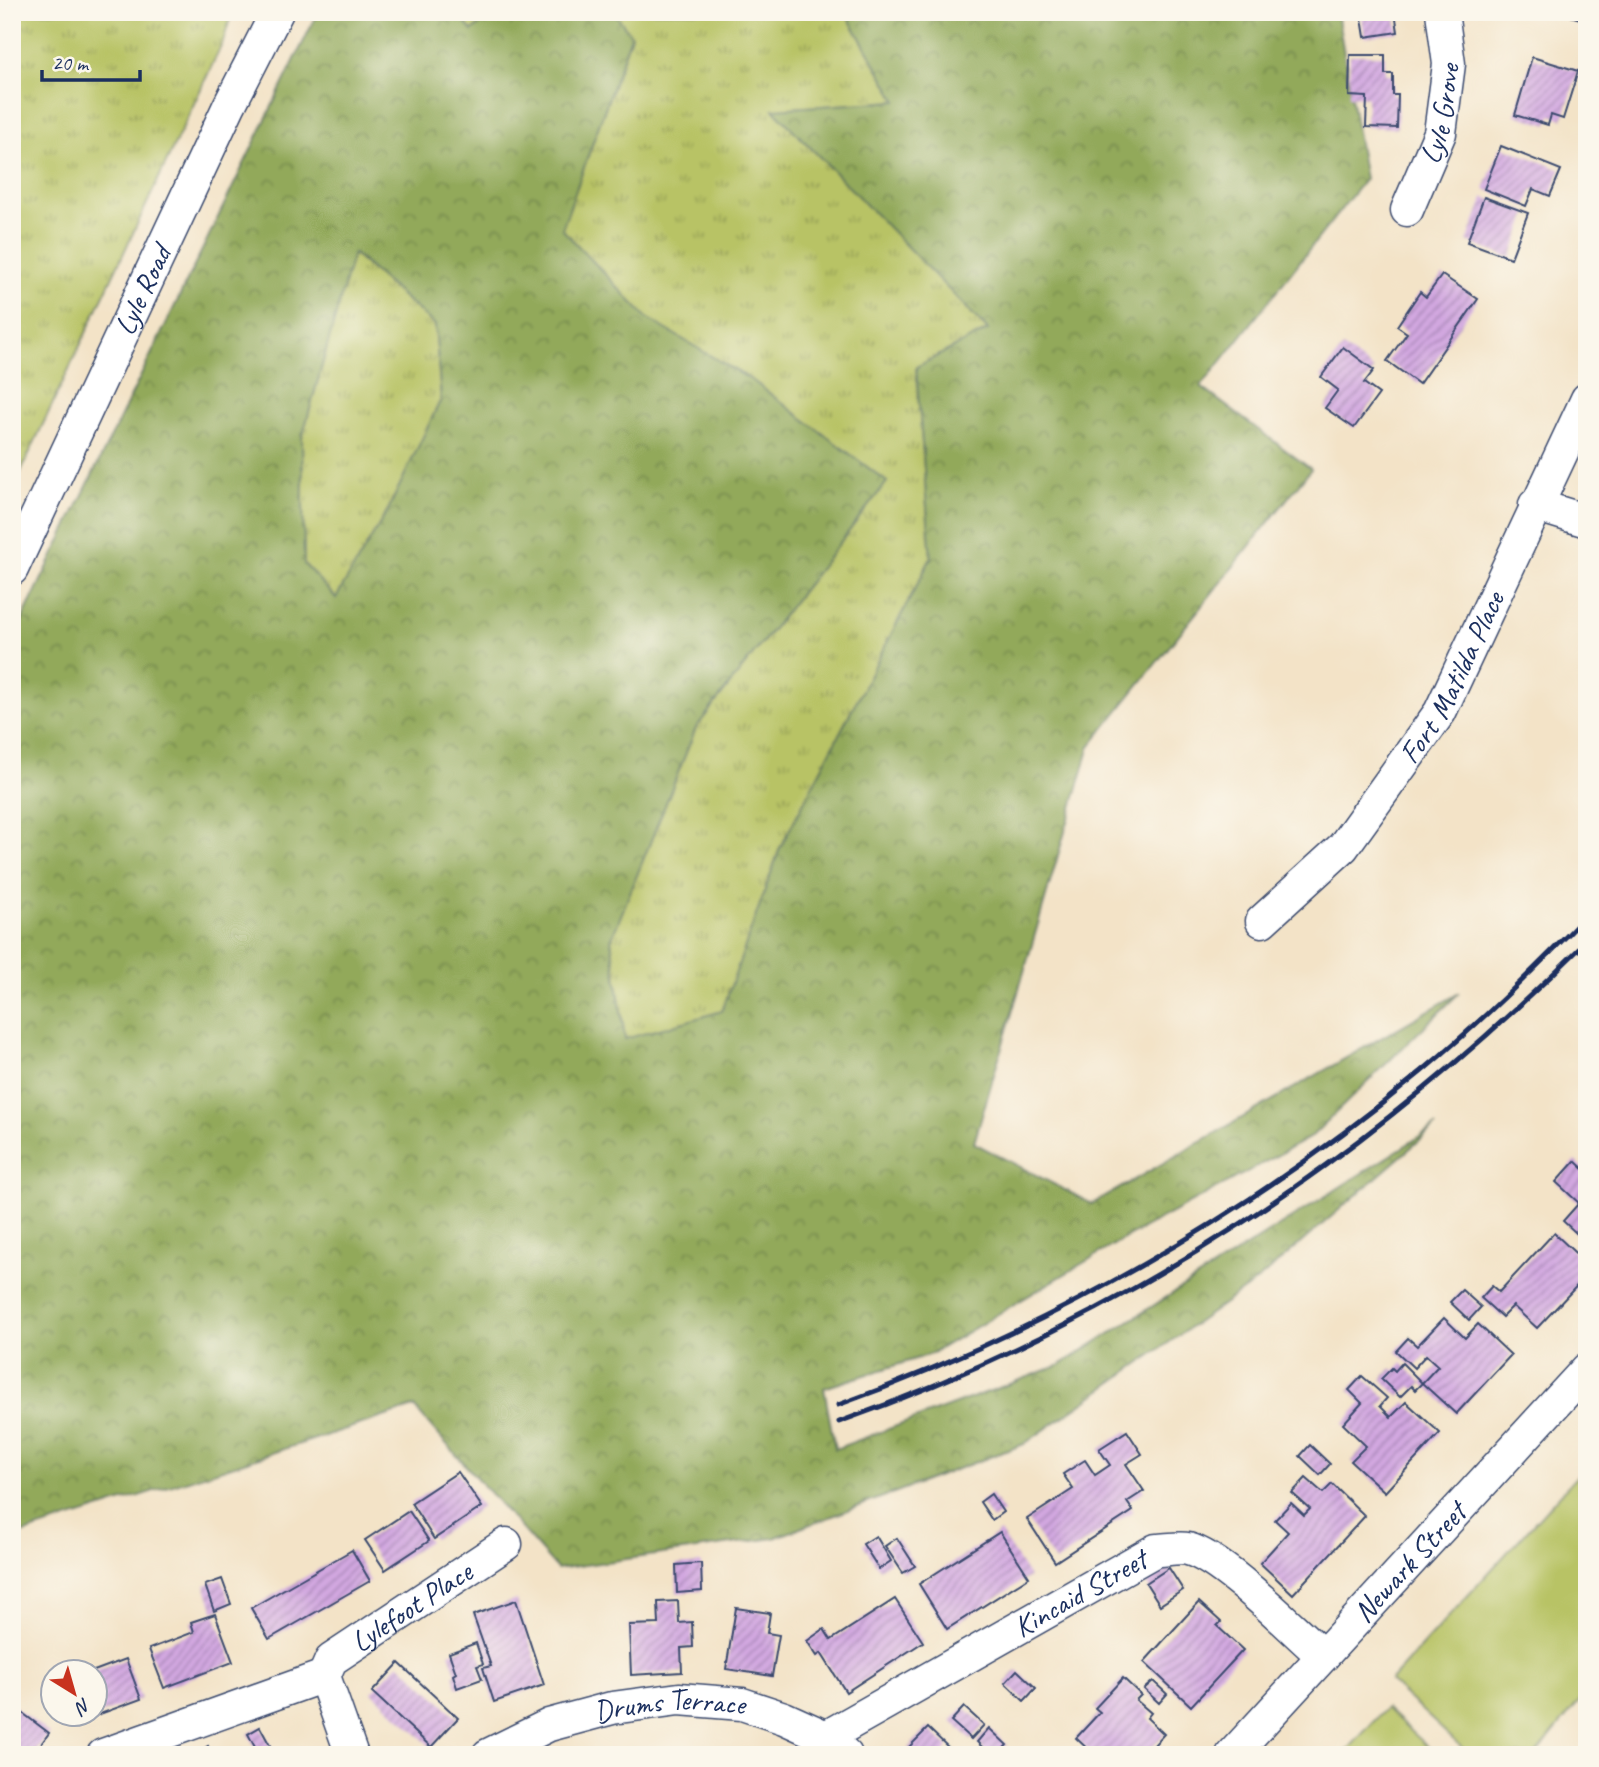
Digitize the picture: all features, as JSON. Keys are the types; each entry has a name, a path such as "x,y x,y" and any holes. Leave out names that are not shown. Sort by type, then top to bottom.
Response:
{"street":[{"name":"Lyle Road","path":"12,569 229,106 277,12"},
{"name":"Lyle Grove","path":"1407,210 1440,133 1449,64 1442,12"},
{"name":"Fort Matilda Place","path":"1262,921 1343,847 1440,712 1587,399"},
{"path":"1535,505 1587,522"},
{"name":"Newark Street","path":"1232,1755 1587,1369"},
{"name":"Lylefoot Place","path":"324,1676 331,1660 506,1544"},
{"name":"Kincaid Street","path":"836,1746 1156,1550 1187,1549 1208,1559 1228,1573 1323,1656"},
{"path":"103,1755 324,1676 352,1755"},
{"name":"Drums Terrace","path":"488,1755 549,1726 612,1708 679,1699 742,1704 784,1718 836,1746"}],"green space":[{"path":"12,12 232,12 223,42 12,490"},
{"path":"318,12 456,12 472,31 495,12 614,12 631,35 562,229 647,318 753,381 887,482 696,728 611,940 625,1039 722,1011 780,848 931,558 916,367 988,330 773,109 897,101 845,12 1337,12 1365,179 1201,387 1311,469 1090,746 974,1143 1092,1204 1459,993 1311,1137 1120,1241 931,1354 824,1388 835,1449 1060,1365 1436,1126 1258,1280 1024,1444 774,1538 557,1569 414,1407 12,1537 12,640","holes":["353,253 435,325 441,399 389,508 336,598 304,564 302,438"]},
{"path":"456,12 495,12 472,31"},
{"path":"614,12 845,12 897,101 774,109 988,330 916,367 931,558 780,848 723,1011 625,1040 611,940 696,728 887,482 753,381 646,318 562,229 631,36"},
{"path":"352,253 435,325 441,400 389,508 336,599 304,564 302,438"},
{"path":"1585,1467 1587,1692 1535,1755 1470,1755 1390,1681"},
{"path":"1386,1708 1437,1755 1343,1755"}],"building":[{"path":"1361,12 1395,12 1398,32 1365,37"},
{"path":"1587,12 1587,21 1560,13"},
{"path":"1350,55 1385,55 1385,74 1393,74 1393,95 1398,95 1397,128 1366,127 1367,97 1349,96"},
{"path":"1532,57 1578,71 1563,119 1551,115 1548,125 1515,115"},
{"path":"1501,146 1561,170 1550,196 1533,189 1526,206 1484,189"},
{"path":"1484,197 1528,213 1511,258 1467,242"},
{"path":"1442,275 1478,299 1419,384 1387,361 1407,333 1397,326 1420,292 1426,297"},
{"path":"1343,347 1374,370 1364,383 1379,394 1354,428 1325,408 1338,390 1321,377"},
{"path":"1575,1161 1587,1172 1587,1243 1563,1221 1579,1203 1556,1182"},
{"path":"1554,1233 1587,1264 1587,1275 1537,1328 1513,1306 1502,1317 1481,1298 1492,1286 1499,1292"},
{"path":"1462,1290 1481,1307 1469,1320 1450,1302"},
{"path":"1444,1318 1465,1338 1478,1324 1511,1355 1456,1414 1422,1383 1438,1366 1426,1355 1414,1368 1396,1351 1408,1338 1417,1346"},
{"path":"1402,1363 1422,1383 1415,1390 1411,1386 1400,1397 1381,1379 1392,1368 1395,1371"},
{"path":"1362,1376 1387,1398 1380,1406 1391,1417 1406,1402 1440,1433 1385,1492 1351,1461 1366,1446 1343,1424 1362,1403 1349,1390"},
{"path":"1127,1431 1142,1454 1126,1464 1144,1491 1127,1502 1133,1511 1055,1562 1027,1519 1073,1489 1063,1474 1085,1460 1095,1475 1110,1465 1099,1449"},
{"path":"1310,1445 1330,1464 1320,1475 1300,1456"},
{"path":"458,1472 482,1507 434,1539 411,1503"},
{"path":"1306,1478 1323,1493 1332,1484 1365,1516 1293,1594 1260,1563 1288,1532 1275,1520 1291,1503 1304,1515 1310,1509 1292,1493"},
{"path":"991,1494 1003,1512 992,1520 980,1502"},
{"path":"409,1511 429,1541 385,1570 365,1540"},
{"path":"1000,1532 1029,1577 947,1629 919,1584"},
{"path":"876,1536 891,1561 879,1569 863,1544"},
{"path":"897,1538 915,1566 903,1573 885,1546"},
{"path":"352,1550 370,1581 269,1639 251,1608"},
{"path":"701,1563 702,1591 677,1593 676,1565"},
{"path":"1169,1568 1183,1590 1160,1605 1146,1583"},
{"path":"222,1579 231,1604 214,1611 205,1585"},
{"path":"895,1599 923,1642 846,1692 821,1653 817,1656 807,1641 824,1629 831,1640"},
{"path":"516,1600 544,1685 494,1702 483,1668 491,1666 473,1615"},
{"path":"678,1601 679,1623 692,1622 693,1647 681,1648 682,1672 631,1675 629,1625 659,1624 658,1602"},
{"path":"1199,1602 1221,1622 1217,1626 1243,1650 1191,1706 1144,1662"},
{"path":"736,1608 770,1613 767,1633 779,1635 772,1676 726,1669"},
{"path":"215,1614 233,1662 164,1688 149,1649 194,1632 191,1622"},
{"path":"476,1643 483,1664 477,1666 482,1679 457,1688 453,1675 456,1673 449,1653"},
{"path":"126,1659 141,1699 108,1711 108,1666"},
{"path":"399,1663 458,1718 431,1747 372,1692"},
{"path":"1017,1670 1036,1688 1024,1701 1005,1683"},
{"path":"1123,1678 1141,1695 1136,1700 1151,1713 1147,1718 1164,1734 1145,1755 1094,1755 1076,1738 1100,1712 1095,1708"},
{"path":"1153,1681 1167,1694 1159,1703 1144,1689"},
{"path":"12,1705 38,1725 38,1728 49,1733 33,1755 12,1755"},
{"path":"964,1707 984,1725 971,1739 951,1721"},
{"path":"260,1727 273,1751 266,1755 259,1755 248,1734"},
{"path":"928,1728 948,1747 941,1755 915,1755 908,1748"},
{"path":"989,1728 1007,1745 998,1755 990,1755 977,1742"},
{"path":"208,1746 213,1755 194,1755"}],"railway":[{"path":"838,1405 917,1375 1070,1304 1145,1264 1217,1220 1356,1124 1422,1071 1507,995 1587,915"},
{"path":"839,1422 946,1380 1048,1333 1146,1281 1240,1224 1331,1161 1419,1093 1504,1020 1587,941"}]}
